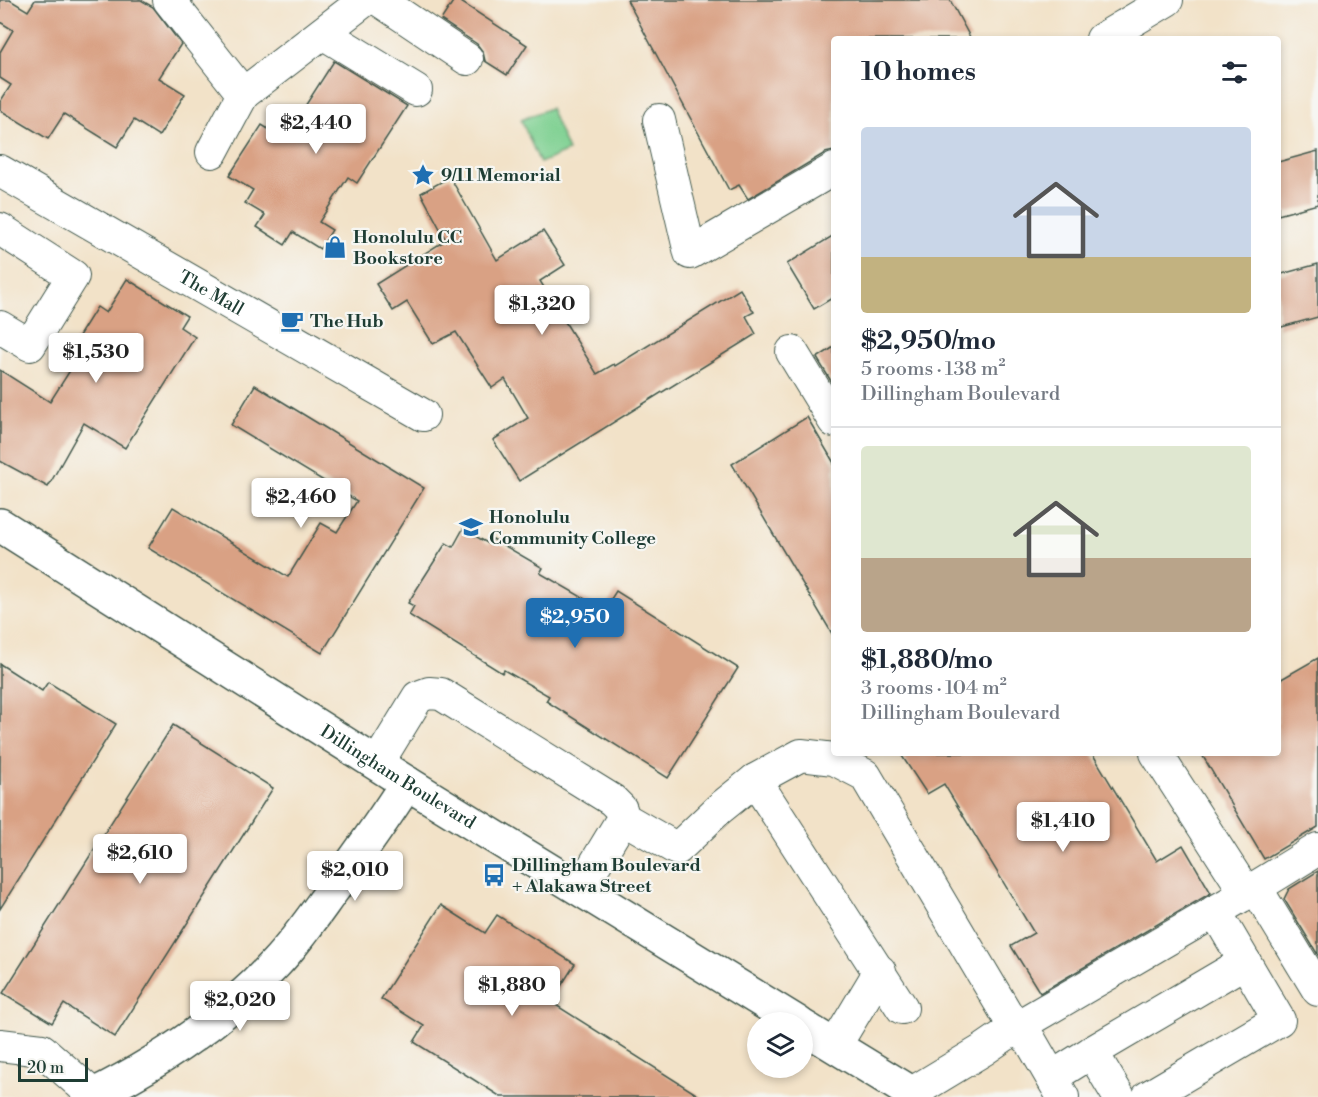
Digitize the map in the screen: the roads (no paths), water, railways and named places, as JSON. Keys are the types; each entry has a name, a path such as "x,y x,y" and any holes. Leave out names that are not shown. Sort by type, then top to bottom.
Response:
{"main road":[{"name":"Dillingham Boulevard","path":"0,525 407,783 780,1012"},
{"path":"97,1095 188,1040 236,1002 263,976 299,937 407,783"},
{"path":"813,1033 915,1095"}],"street":[{"path":"169,0 243,94"},
{"path":"212,152 243,94 365,0"},
{"path":"379,0 468,59"},
{"path":"1107,36 1167,0"},
{"path":"323,33 416,90"},
{"path":"659,120 690,253 831,171"},
{"name":"The Mall","path":"0,171 423,415"},
{"path":"0,229 73,276 30,345 0,327"},
{"path":"792,352 831,416"},
{"path":"377,764 418,697 429,693 441,694 612,800 621,809 623,818 580,889"},
{"path":"623,818 677,849 719,809 755,780 801,755 834,759 865,775 1015,1028 1030,1040 1057,1087 1092,1052 1245,962"},
{"path":"1158,756 1318,990"},
{"path":"755,780 902,1008"},
{"path":"915,1095 1015,1028 1251,891 1318,849"},
{"path":"1148,1097 1280,1020 1215,911"},
{"path":"835,1046 880,971"},
{"path":"0,1046 42,1050 97,1095"},
{"path":"1092,1052 1119,1097"}],"place":[{"name":"9/11 Memorial","path":"423,175"},
{"name":"Honolulu CC Bookstore","path":"335,247"},
{"name":"The Hub","path":"292,321"},
{"name":"Honolulu Community College","path":"471,527"},
{"name":"Dillingham Boulevard + Alakawa Street","path":"494,875"}]}
